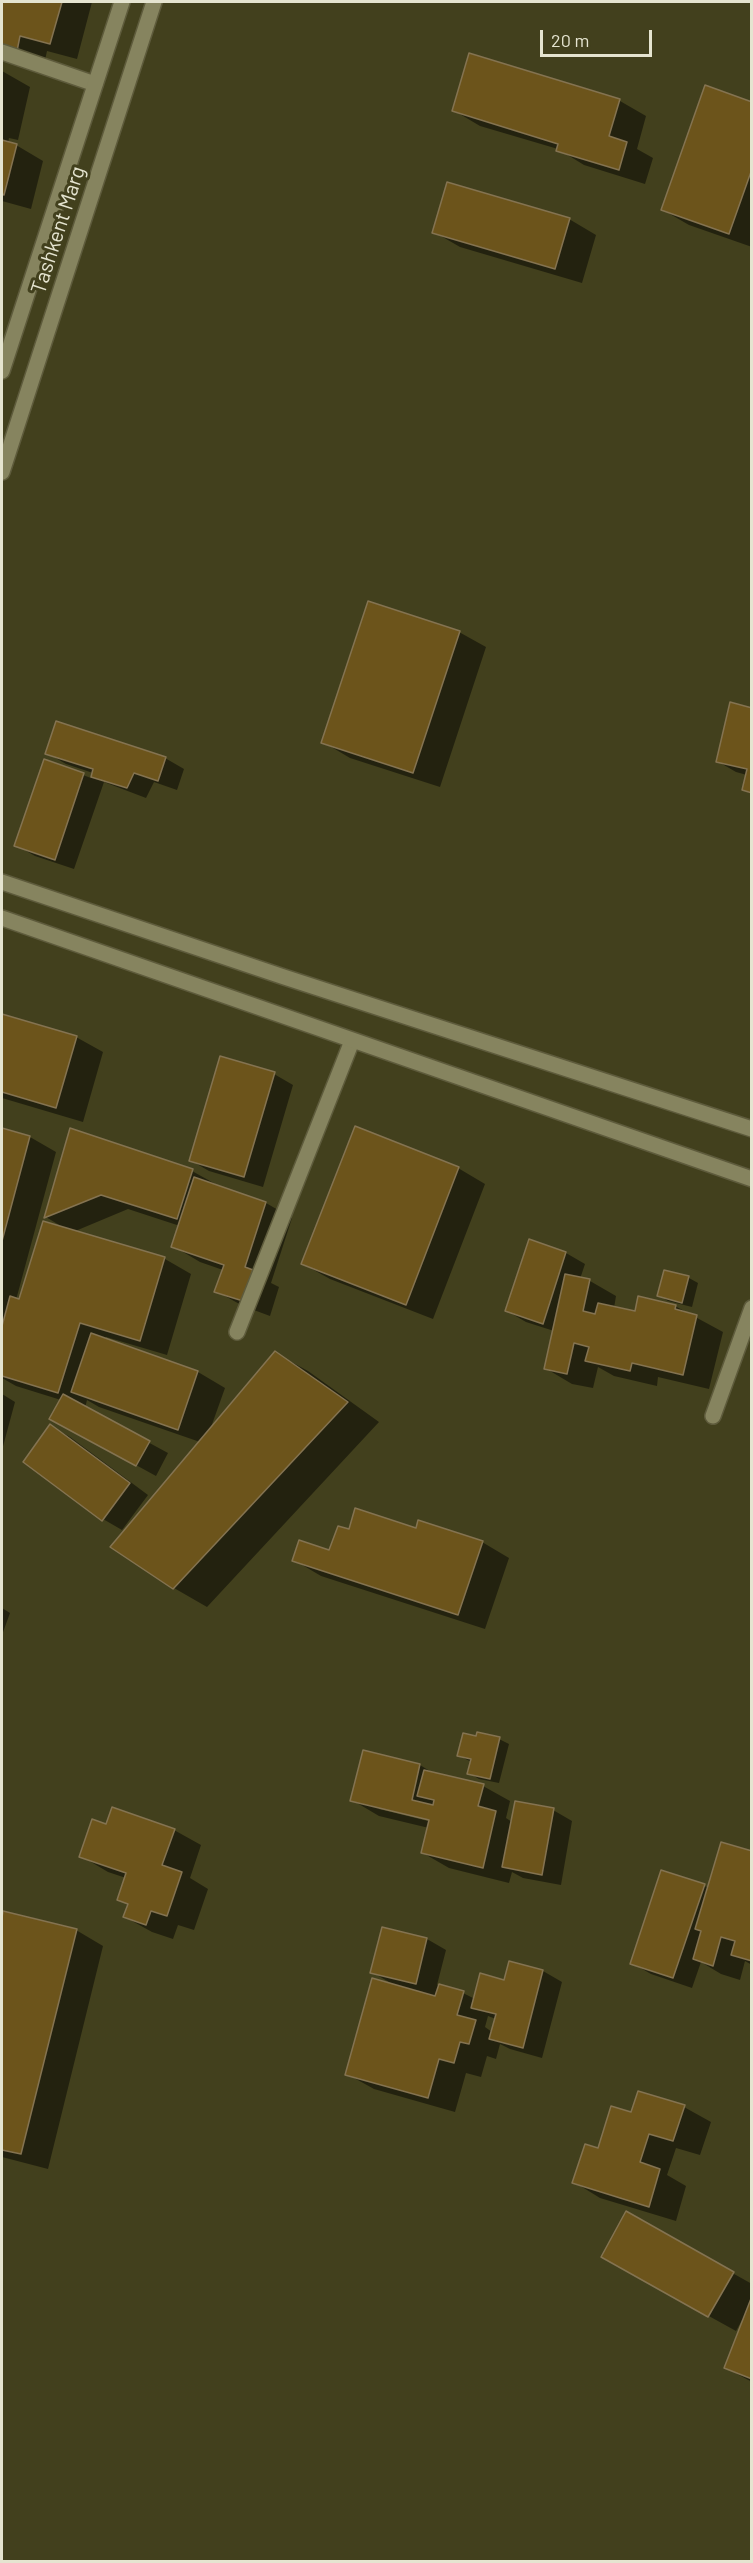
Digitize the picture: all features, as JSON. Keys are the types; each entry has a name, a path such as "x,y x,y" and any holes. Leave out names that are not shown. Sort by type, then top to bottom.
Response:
{"street":[{"name":"Tashkent Marg","path":"2,371 122,2"},
{"name":"Tashkent Marg","path":"2,472 154,2"},
{"path":"2,52 95,84"},
{"path":"2,882 284,977 752,1129"},
{"path":"2,918 752,1179"},
{"path":"237,1332 352,1041"},
{"path":"713,1416 752,1308"}],"building":[{"path":"2,2 62,2 50,44 20,36 17,51 2,47"},
{"path":"469,53 620,99 609,136 627,142 619,170 556,151 558,144 452,111"},
{"path":"705,85 752,102 752,169 729,234 661,210"},
{"path":"2,140 17,144 4,195 2,194"},
{"path":"447,182 570,218 555,269 432,233"},
{"path":"368,601 460,631 413,773 321,743"},
{"path":"730,702 752,708 752,793 742,790 747,769 716,762"},
{"path":"56,721 166,757 158,781 134,773 127,788 91,777 93,769 45,754"},
{"path":"44,759 84,773 55,860 14,846"},
{"path":"2,1014 77,1036 56,1108 2,1092"},
{"path":"220,1056 275,1072 244,1177 189,1161"},
{"path":"355,1126 459,1167 406,1305 301,1264"},
{"path":"2,1128 30,1136 2,1241"},
{"path":"70,1128 193,1169 177,1219 101,1195 44,1218"},
{"path":"194,1177 266,1202 245,1267 253,1270 243,1301 214,1292 224,1265 171,1247"},
{"path":"43,1221 165,1257 140,1341 80,1323 58,1393 2,1376 2,1326 10,1296 19,1299"},
{"path":"529,1239 566,1252 543,1324 505,1311"},
{"path":"664,1270 689,1276 682,1303 657,1296"},
{"path":"565,1274 590,1279 583,1311 595,1314 598,1303 635,1311 638,1296 676,1305 675,1309 697,1315 683,1375 632,1363 630,1371 585,1361 589,1347 574,1343 567,1374 544,1369"},
{"path":"91,1333 198,1371 178,1430 71,1392"},
{"path":"275,1351 348,1402 173,1589 110,1547"},
{"path":"63,1394 150,1441 136,1466 49,1419"},
{"path":"50,1424 130,1483 102,1521 23,1462"},
{"path":"355,1508 416,1528 418,1520 483,1541 458,1615 292,1561 299,1540 329,1550 338,1526 349,1529"},
{"path":"477,1732 500,1737 490,1779 467,1774 471,1759 457,1756 463,1733 476,1736"},
{"path":"363,1750 420,1764 412,1800 433,1805 434,1800 417,1796 424,1770 484,1784 478,1806 496,1811 483,1868 421,1853 429,1820 350,1801"},
{"path":"515,1801 554,1808 542,1875 502,1867"},
{"path":"112,1807 175,1829 162,1865 182,1872 167,1916 151,1911 146,1925 123,1917 128,1904 117,1900 126,1873 79,1857 92,1819 106,1824"},
{"path":"721,1842 752,1851 752,1961 731,1955 735,1941 721,1937 713,1966 693,1959 701,1931 695,1929"},
{"path":"661,1870 705,1884 673,1978 630,1964"},
{"path":"3,1911 77,1929 21,2154 2,2150"},
{"path":"382,1927 427,1938 416,1984 370,1973"},
{"path":"509,1961 543,1970 523,2048 489,2039 496,2014 471,2008 480,1973 504,1980"},
{"path":"372,1978 435,1996 439,1984 464,1991 457,2015 476,2020 469,2044 460,2042 454,2063 439,2059 428,2098 345,2075"},
{"path":"638,2091 685,2105 673,2141 649,2134 640,2162 660,2169 649,2207 572,2183 585,2144 598,2148 611,2106 631,2112"},
{"path":"626,2211 734,2272 708,2317 601,2257"},
{"path":"752,2296 752,2379 724,2368"}]}
